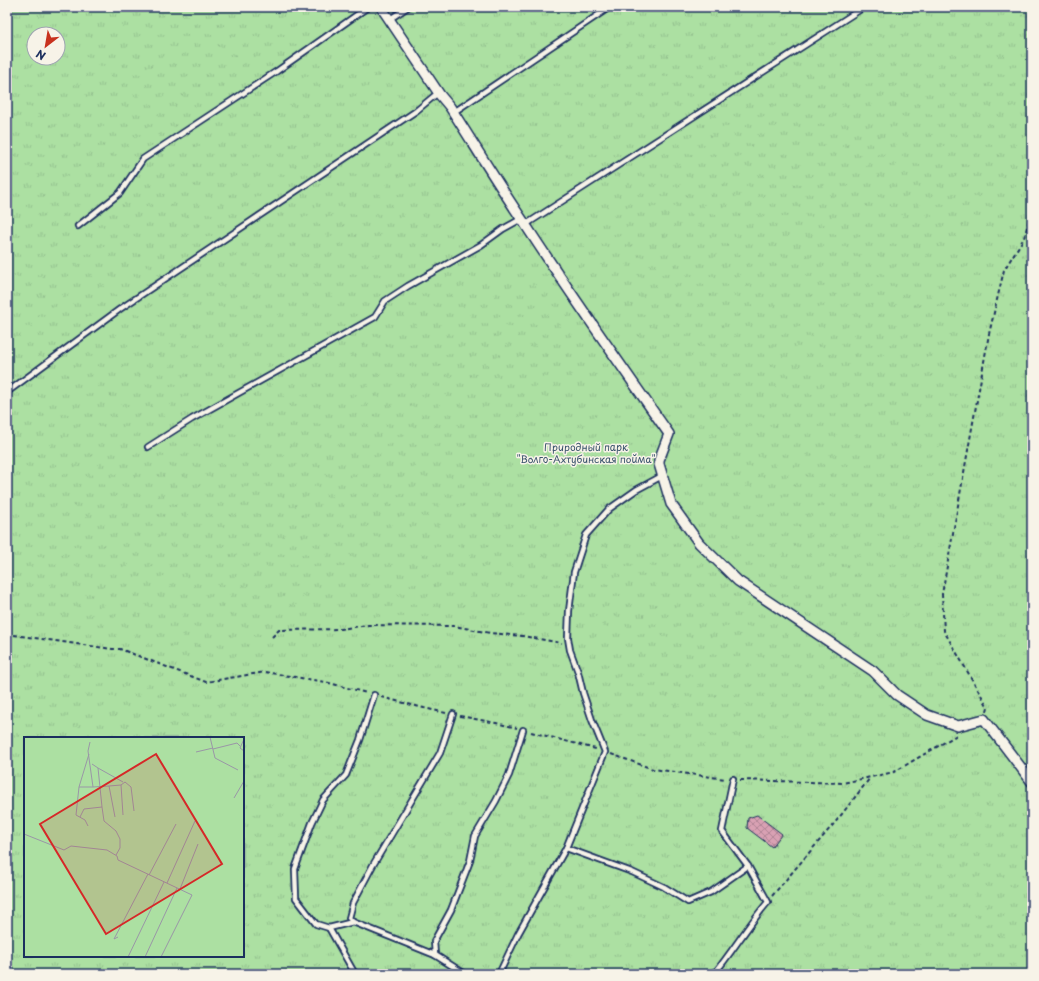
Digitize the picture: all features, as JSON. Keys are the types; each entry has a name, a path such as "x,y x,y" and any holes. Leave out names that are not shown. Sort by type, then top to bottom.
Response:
{"street":[{"path":"381,7 454,112 523,222 609,350 668,434 658,462 671,504 699,543 738,581 873,671 896,695 927,715 958,726 984,719 1032,782"}],"lane":[{"path":"78,226 120,193 143,159 271,75 368,7"},
{"path":"390,19 408,7"},
{"path":"454,112 610,7"},
{"path":"148,447 192,418 375,317 385,301 408,286 480,245 503,229 523,222 864,7"},
{"path":"10,390 120,310 416,111 439,92"},
{"path":"499,974 518,934 566,848 606,752 592,720 583,693 578,672 570,650 568,638 569,611 574,572 586,535 609,509 636,490 662,476"},
{"path":"374,695 360,740 346,775 323,800 312,823 295,869 296,898 316,924 329,928 353,922 435,955 465,974"},
{"path":"353,922 350,918 353,903 373,865 440,753 453,714"},
{"path":"435,955 434,940 453,903 470,861 475,836 496,801 509,775 523,730"},
{"path":"714,974 757,914 768,902 748,866 722,831 733,779"},
{"path":"566,848 632,872 664,887 688,902 711,892 748,866"},
{"path":"329,928 355,974"}],"path":[{"path":"984,719 988,707 944,632 942,594 989,334 1000,284 1004,270 1024,238 1032,209"},
{"path":"272,637 280,630 340,629 368,625 454,626 490,634 522,636 569,644"},
{"path":"7,634 120,649 206,682 265,672 325,682 424,708 496,723 606,752 653,769 690,775 733,779 843,783 894,772 958,734"},
{"path":"768,902 838,819 870,777"}],"green space":[{"name":"Природный парк \"Волго-Ахтубинская пойма\"","path":"7,7 1032,7 1032,974 7,974"}],"building":[{"path":"757,815 782,834 772,847 747,828 748,818"}]}
